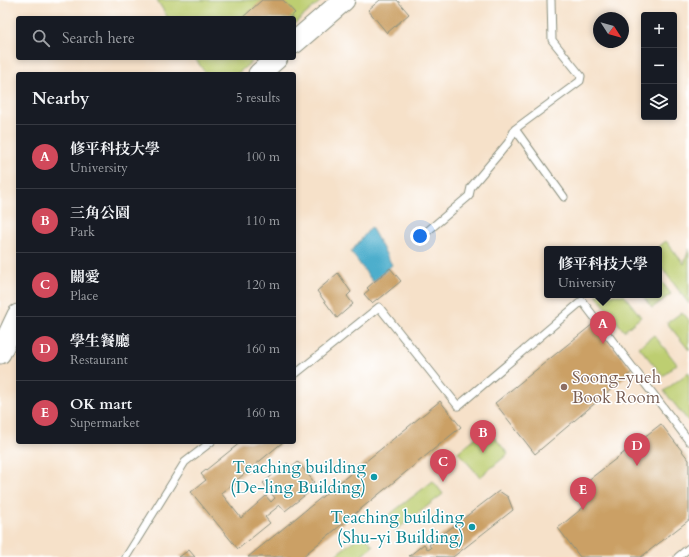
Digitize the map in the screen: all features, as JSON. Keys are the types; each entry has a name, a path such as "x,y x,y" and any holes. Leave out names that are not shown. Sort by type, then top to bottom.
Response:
{"main road":[{"path":"296,41 344,0"},
{"path":"261,72 275,60"},
{"path":"0,353 16,319"}],"lane":[{"path":"423,235 469,196 470,187 508,143 515,129 580,81 581,76 552,40 551,0"},
{"path":"515,129 564,197"},
{"path":"296,373 379,307 458,406 582,301 689,441"},
{"path":"126,557 186,462 208,444"},
{"path":"678,557 689,548"}],"green space":[{"path":"157,0 322,0 296,22 296,16 167,16"},
{"path":"196,60 254,60 239,72 205,72"},
{"path":"666,241 684,264 689,249 689,304 662,268 662,246 660,246"},
{"path":"662,282 671,294 652,308 644,298 662,298"},
{"path":"598,298 626,298 641,317 624,331"},
{"path":"682,312 689,320 689,350 667,323"},
{"path":"654,335 677,364 663,376 639,347"},
{"path":"689,372 689,422 664,391"},
{"path":"487,428 508,454 480,477 458,452"},
{"path":"433,481 443,494 395,531 385,518"},
{"path":"363,533 373,546 360,557 333,557"}],"water":[{"path":"371,227 392,265 373,282 351,252"}],"building":[{"path":"262,0 283,0 295,13 291,16 244,16"},
{"path":"380,0 397,0 409,14 387,33 368,10"},
{"path":"390,268 401,281 378,300 377,299 372,303 364,294 369,290 367,288"},
{"path":"338,273 351,292 347,296 353,304 337,318 317,291"},
{"name":"Soong-yueh Book Room","path":"593,324 633,371 535,454 495,403"},
{"name":"Teaching building (De-ling Building)","path":"440,401 461,427 302,557 248,557"},
{"path":"661,424 689,460 689,520 641,557 580,557 558,528 585,506 573,492"},
{"path":"238,444 281,444 221,493 241,518 266,496 271,502 275,498 263,483 287,463 291,468 298,462 314,482 306,488 309,492 285,511 280,505 265,517 270,523 238,549 191,492 206,480 201,474"},
{"name":"Teaching building (Shu-yi Building)","path":"499,491 508,497 513,510 453,557 409,556 424,544 428,550 431,548 429,545"},
{"path":"189,550 195,557 179,557"}],"place":[{"name":"修平科技大學","path":"603,344"},
{"name":"Soong-yueh Book Room","path":"564,387"},
{"name":"三角公園","path":"483,453"},
{"name":"學生餐廳","path":"637,466"},
{"name":"Teaching building (De-ling Building)","path":"374,477"},
{"name":"關愛","path":"443,482"},
{"name":"OK mart","path":"583,510"},
{"name":"Teaching building (Shu-yi Building)","path":"472,527"}]}
